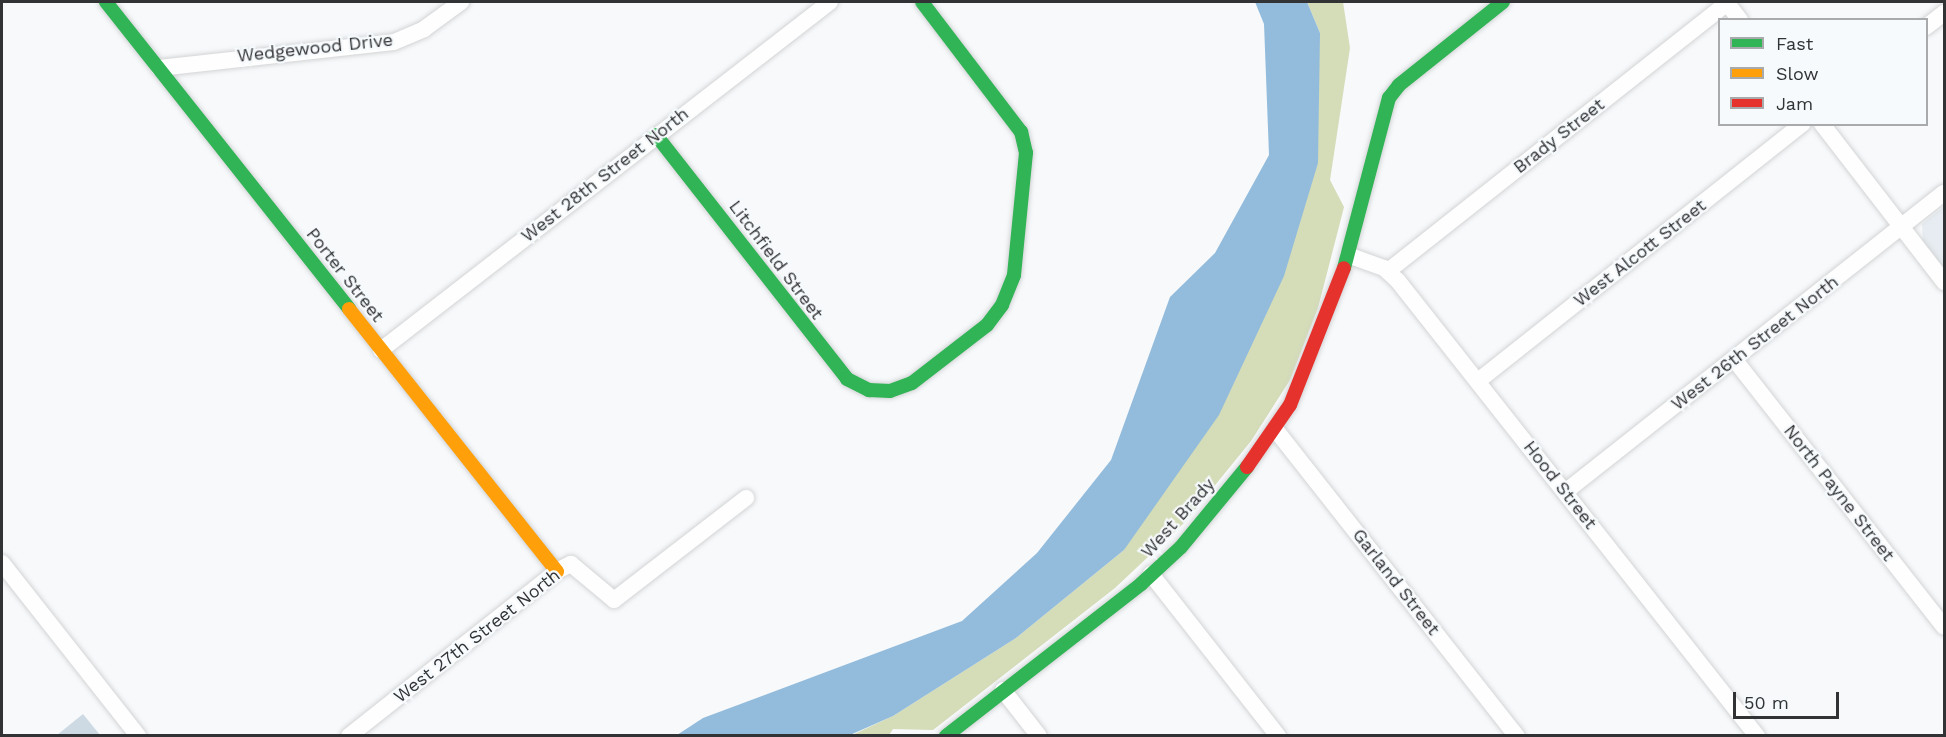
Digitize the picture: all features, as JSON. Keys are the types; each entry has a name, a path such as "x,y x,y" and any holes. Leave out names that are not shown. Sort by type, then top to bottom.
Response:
{"street":[{"name":"Porter Street","path":"106,2 557,571"},
{"name":"Wedgewood Drive","path":"159,68 394,42 424,29 461,2"},
{"name":"West 28th Street North","path":"381,350 830,2"},
{"name":"Litchfield Street","path":"656,135 828,358 847,379 878,391 890,391 912,383 987,325 1002,305 1014,275 1024,202 1026,153 1022,132 922,2"},
{"path":"1348,255 1389,98 1399,85 1503,2"},
{"path":"1727,2 1739,18"},
{"name":"Brady Street","path":"1388,272 1727,2"},
{"path":"1928,25 1944,13"},
{"name":"West Alcott Street","path":"1478,381 1799,126"},
{"path":"1824,126 1944,282"},
{"name":"West 26th Street North","path":"1566,492 1944,193"},
{"name":"Hood Street","path":"1348,255 1388,272 1478,381 1757,735"},
{"name":"West Brady","path":"946,735 1151,574 1181,547 1275,429 1290,405 1316,346 1348,255"},
{"name":"North Payne Street","path":"1734,359 1944,627"},
{"name":"Garland Street","path":"1275,429 1517,735"},
{"name":"West 27th Street North","path":"349,735 557,571 571,564 614,600 746,498"},
{"path":"2,563 138,735"},
{"path":"1151,574 1278,735"},
{"path":"1003,690 1039,735"}],"shaded area":[{"path":"1944,206 1944,268 1923,241 1922,224"}],"green space":[{"path":"1307,2 1343,2 1350,48 1330,180 1344,207 1318,308 1290,380 1251,441 1185,522 1115,588 933,730 893,729 889,735 850,736 893,716 1016,638 1124,550 1320,33"}],"water":[{"path":"1255,2 1307,2 1320,33 1318,163 1284,276 1219,415 1124,550 1016,638 893,716 850,735 677,735 703,718 962,621 1037,553 1111,460 1170,297 1215,253 1269,155 1264,24"}],"building":[{"path":"83,714 100,735 57,735"}],"traffic: fast":[{"path":"106,2 349,309"},
{"path":"656,135 847,379 869,390 890,391 912,383 987,325 1002,305 1014,275 1026,153 1021,132 922,2"},
{"path":"1344,268 1389,98 1399,85 1503,2"},
{"path":"946,736 1141,584 1181,547 1247,467"}],"traffic: slow":[{"path":"349,309 557,571"}],"traffic: jam":[{"path":"1247,467 1290,405 1344,268"}]}
